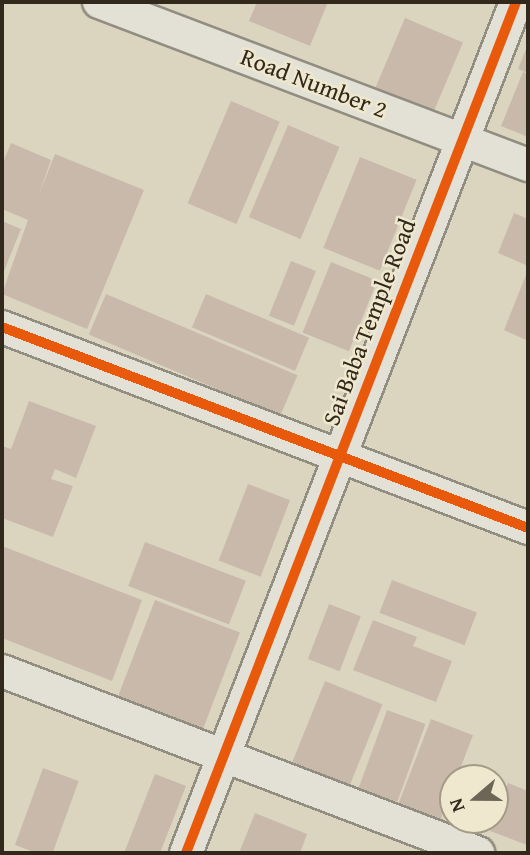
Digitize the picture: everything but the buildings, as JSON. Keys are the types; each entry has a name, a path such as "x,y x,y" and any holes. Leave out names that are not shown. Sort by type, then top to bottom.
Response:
{"street":[{"name":"Road Number 2","path":"99,2 528,165"},
{"name":"Sai Baba Temple Road","path":"186,853 516,2"},
{"path":"2,327 528,528"},
{"path":"2,671 478,853"}],"cycle path":[{"path":"186,853 516,2"},
{"path":"2,327 528,528"}]}
